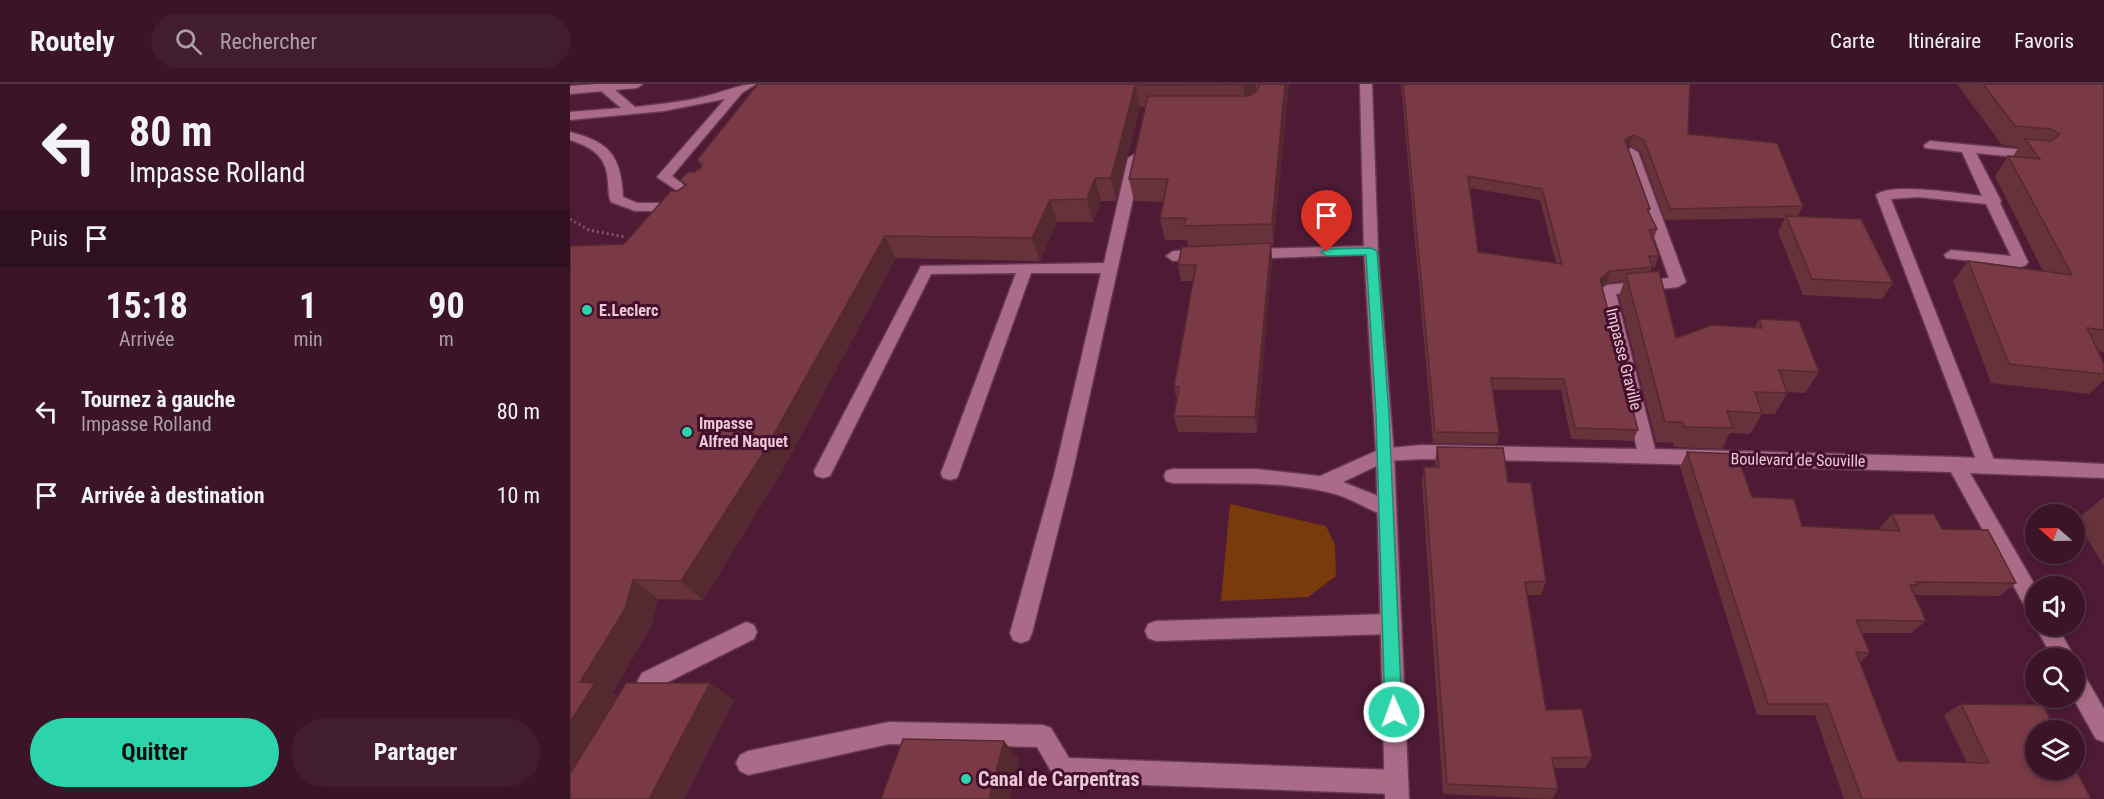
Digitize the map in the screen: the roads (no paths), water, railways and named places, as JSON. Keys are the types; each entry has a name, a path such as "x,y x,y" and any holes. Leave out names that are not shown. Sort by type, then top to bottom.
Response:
{"street":[{"path":"570,90 637,84"},
{"path":"708,188 676,186 664,177 736,93 750,84"},
{"path":"748,763 889,733 1043,736 1063,770 1396,790 1384,454 1371,251 1366,84"},
{"path":"604,87 630,110"},
{"path":"570,116 699,101 736,93"},
{"path":"570,136 596,144 615,166 616,199 635,207 692,207"},
{"path":"1021,633 1063,475 1138,145"},
{"path":"1930,145 2037,155"},
{"path":"1951,255 2021,262 1994,201 1967,149"},
{"name":"Impasse Graville","path":"1631,152 1678,282 1607,290 1648,456"},
{"path":"1987,465 1883,195 1918,193 1994,201"},
{"path":"1173,256 1371,251"},
{"path":"823,471 927,269 1110,268"},
{"path":"950,473 1025,270"},
{"name":"Boulevard de Souville","path":"1384,454 1422,452 1648,456 1987,465 2104,471"},
{"path":"1325,482 1384,454"},
{"path":"1956,464 2025,587"},
{"path":"1173,476 1293,478 1325,482 1353,491 1386,508"},
{"path":"1156,631 1390,624"},
{"path":"627,720 650,680 746,632"},
{"path":"2085,697 2104,731"}],"place":[{"name":"E.Leclerc","path":"587,310"},
{"name":"Impasse Alfred Naquet","path":"687,432"},
{"name":"Canal de Carpentras","path":"966,779"}]}
